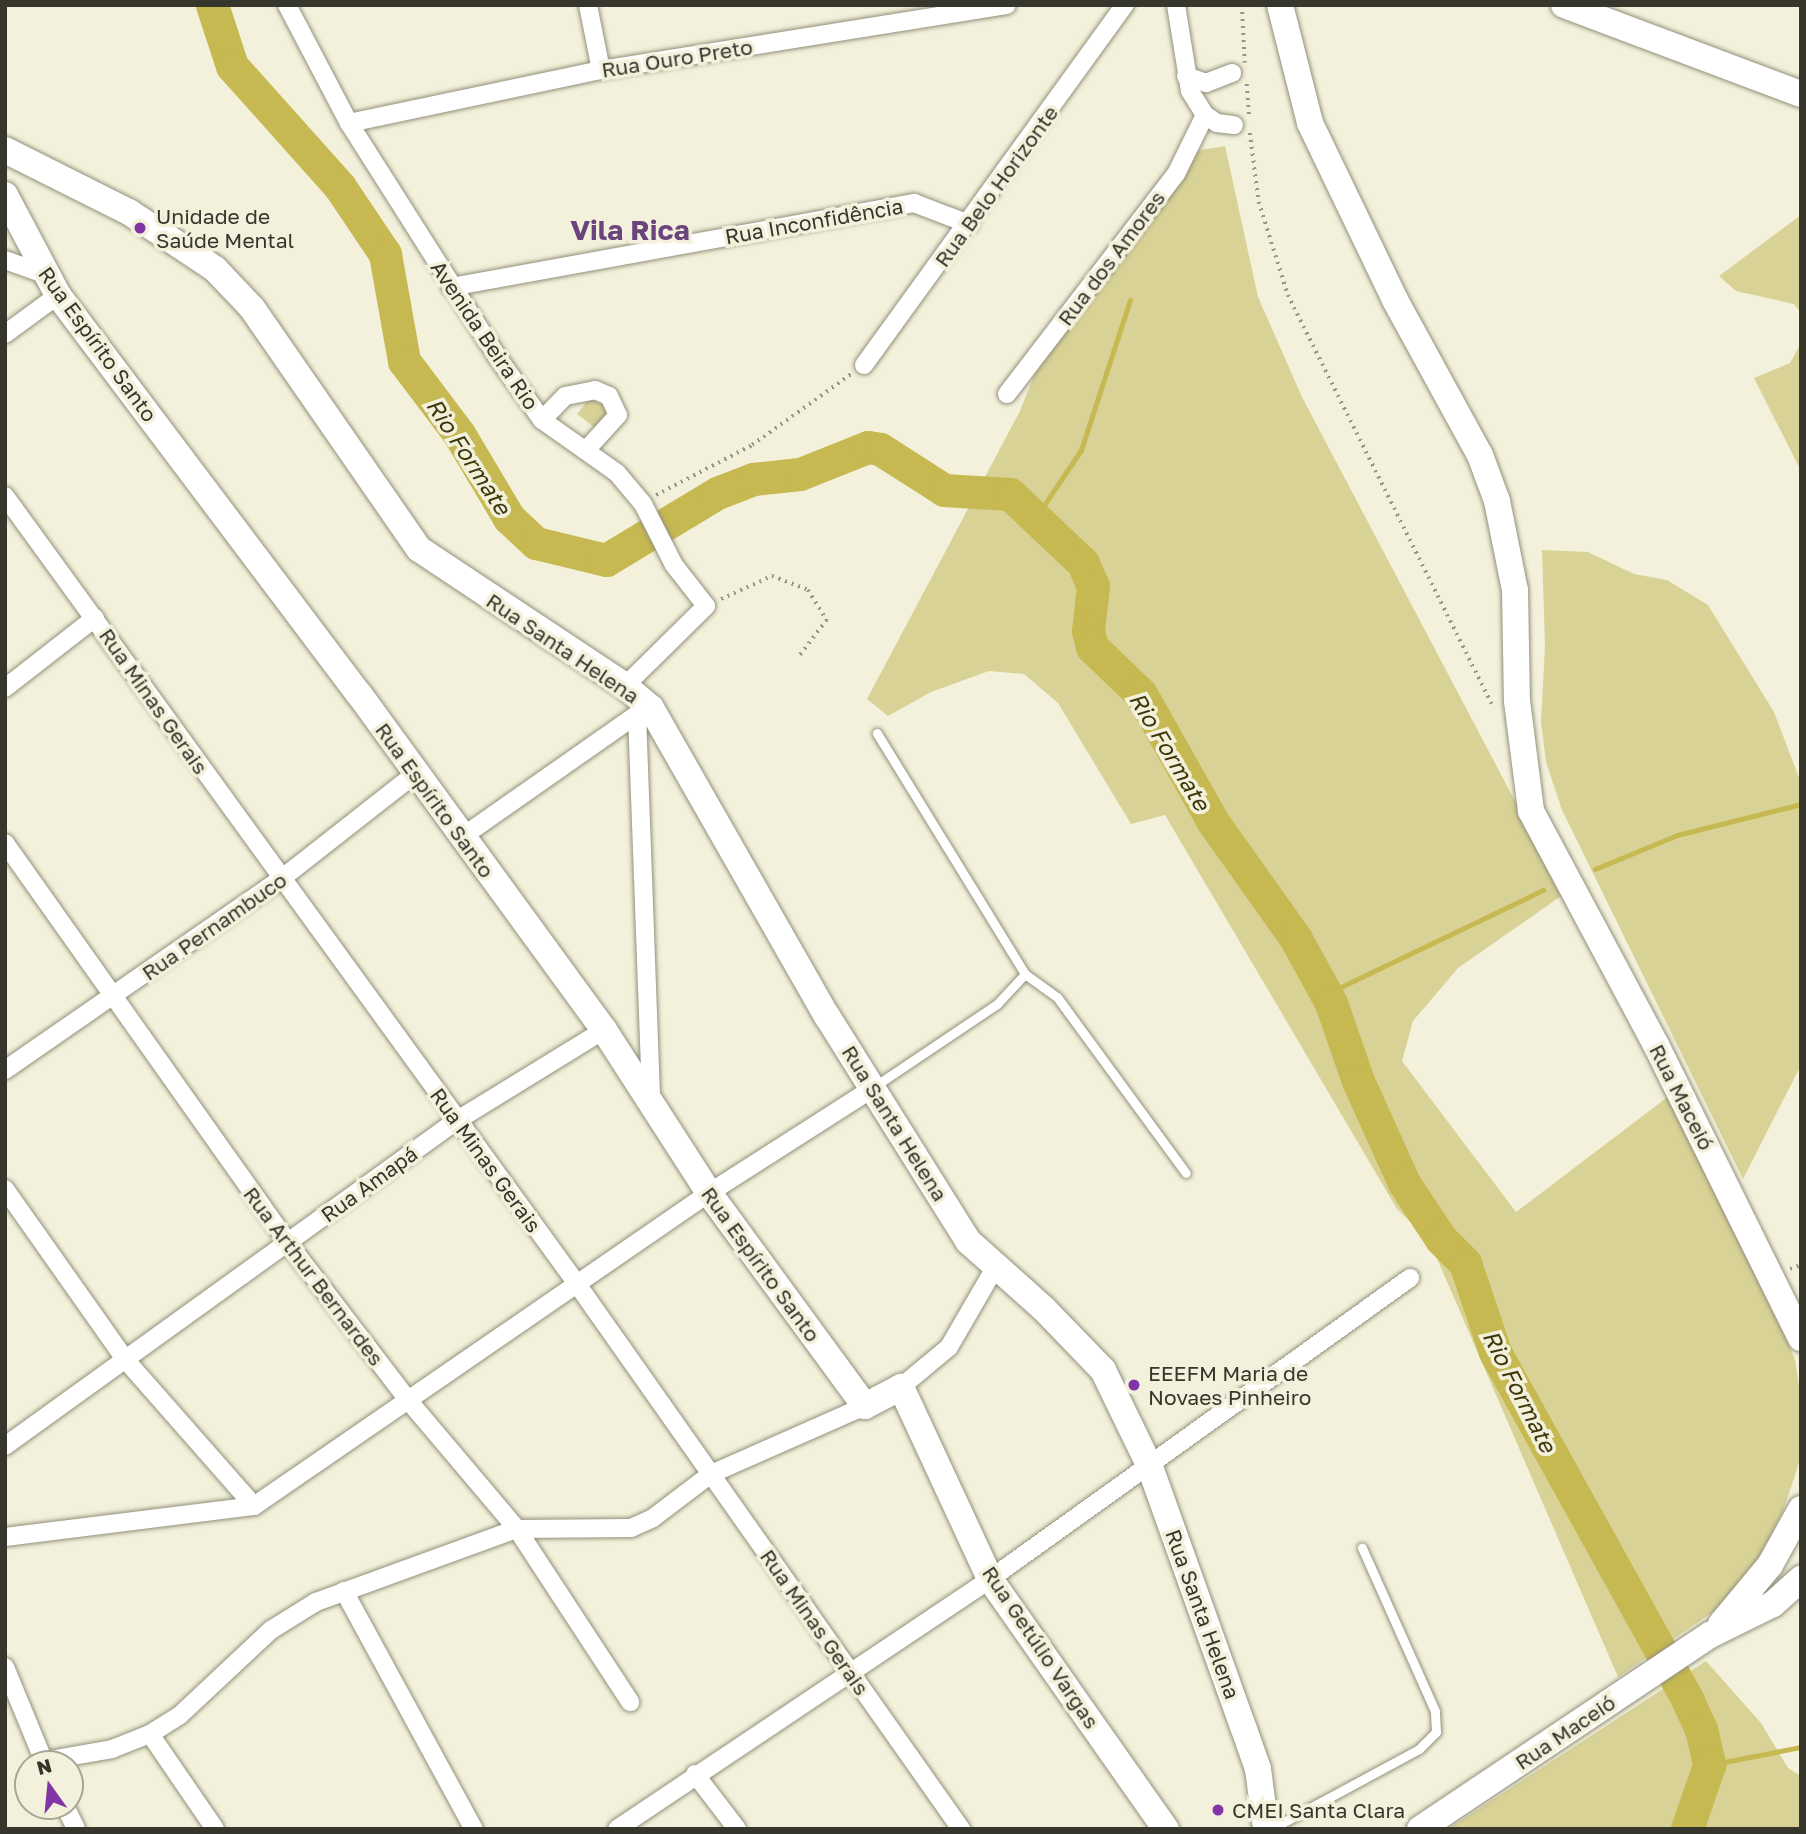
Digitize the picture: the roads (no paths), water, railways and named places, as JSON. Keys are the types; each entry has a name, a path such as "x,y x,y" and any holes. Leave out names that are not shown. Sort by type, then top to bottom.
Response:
{"street":[{"name":"Avenida Beira Rio","path":"287,5 349,123 451,287 542,420 617,473 643,504 674,565 706,606 625,686"},
{"path":"588,5 601,70"},
{"name":"Rua Ouro Preto","path":"349,123 601,70 900,14 1007,5"},
{"name":"Rua Belo Horizonte","path":"864,365 969,224 1125,5"},
{"path":"1176,5 1186,76 1205,115 1217,123 1234,125"},
{"path":"1564,5 1801,94"},
{"name":"Rua Maceió","path":"1286,14 1310,123 1395,300 1480,455 1497,501 1515,590 1517,701 1531,811 1588,923 1783,1271 1801,1312"},
{"path":"1186,76 1206,83 1231,73"},
{"name":"Rua dos Amores","path":"1007,394 1176,174 1205,115"},
{"name":"Rua Santa Helena","path":"7,153 129,212 215,269 253,308 419,549 625,686 643,710 968,1241 1044,1309 1103,1370 1150,1467 1258,1769 1268,1829"},
{"name":"Rua Espírito Santo","path":"5,195 51,285 416,773 604,1030 709,1193 865,1406"},
{"name":"Rua Inconfidência","path":"451,287 914,203 969,224"},
{"path":"5,260 51,285 5,334"},
{"path":"542,420 565,396 595,390 609,396 618,415 586,450"},
{"name":"Rua Minas Gerais","path":"5,496 456,1121 577,1284 961,1829"},
{"path":"5,688 95,618"},
{"path":"461,837 643,710"},
{"path":"643,710 651,1104"},
{"name":"Rua Pernambuco","path":"5,1070 281,879 416,773"},
{"name":"Rua Arthur Bernardes","path":"5,843 112,998 288,1243 408,1400 517,1529 630,1702"},
{"name":"Rua Amapá","path":"5,1446 456,1121 604,1030"},
{"path":"5,1537 254,1507 709,1193 873,1088"},
{"path":"5,1189 124,1359 254,1507"},
{"name":"Rua Maceió","path":"1783,1271 1801,1338"},
{"path":"84,1754 112,1749 150,1734 179,1716 271,1630 344,1591 517,1529 631,1528 653,1518 711,1474 865,1406 901,1387 949,1347 1003,1274"},
{"path":"617,1829 695,1774 990,1579 1150,1467 1410,1278"},
{"name":"Rua Getúlio Vargas","path":"901,1387 990,1579 1166,1829"},
{"name":"Rua Maceió","path":"1710,1635 1770,1565 1801,1509"},
{"name":"Rua Maceió","path":"1420,1829 1710,1635 1773,1604 1801,1579"},
{"path":"344,1591 474,1829"},
{"path":"1773,1604 1801,1603"},
{"path":"5,1667 40,1750"},
{"path":"150,1734 215,1829"},
{"path":"695,1774 737,1829"}],"lane":[{"path":"877,733 1025,974 1057,997 1186,1173"},
{"path":"873,1088 997,1004 1025,974"},
{"path":"1268,1829 1419,1749 1436,1732 1435,1711 1362,1548"}],"waterway":[{"name":"Rio Formate","path":"212,5 232,66 340,187 385,254 404,361 459,434 509,518 536,543 606,560 717,493 753,479 800,474 868,447 880,449 944,490 1010,494 1083,563 1093,586 1088,631 1092,647 1141,694 1213,822 1296,939 1331,1003 1358,1081 1404,1183 1441,1239 1465,1263 1495,1352 1687,1699 1701,1729 1709,1765 1687,1829"},
{"path":"1036,517 1081,450 1130,300"},
{"path":"1595,869 1677,835 1801,804"},
{"path":"1326,994 1543,890"},
{"path":"1709,1765 1801,1747"}],"place":[{"name":"Unidade de Saúde Mental","path":"140,228"},
{"name":"EEEFM Maria de Novaes Pinheiro","path":"1134,1385"},
{"name":"CMEI Santa Clara","path":"1218,1810"}],"district":[{"name":"Vila Rica","path":"630,230"}]}
